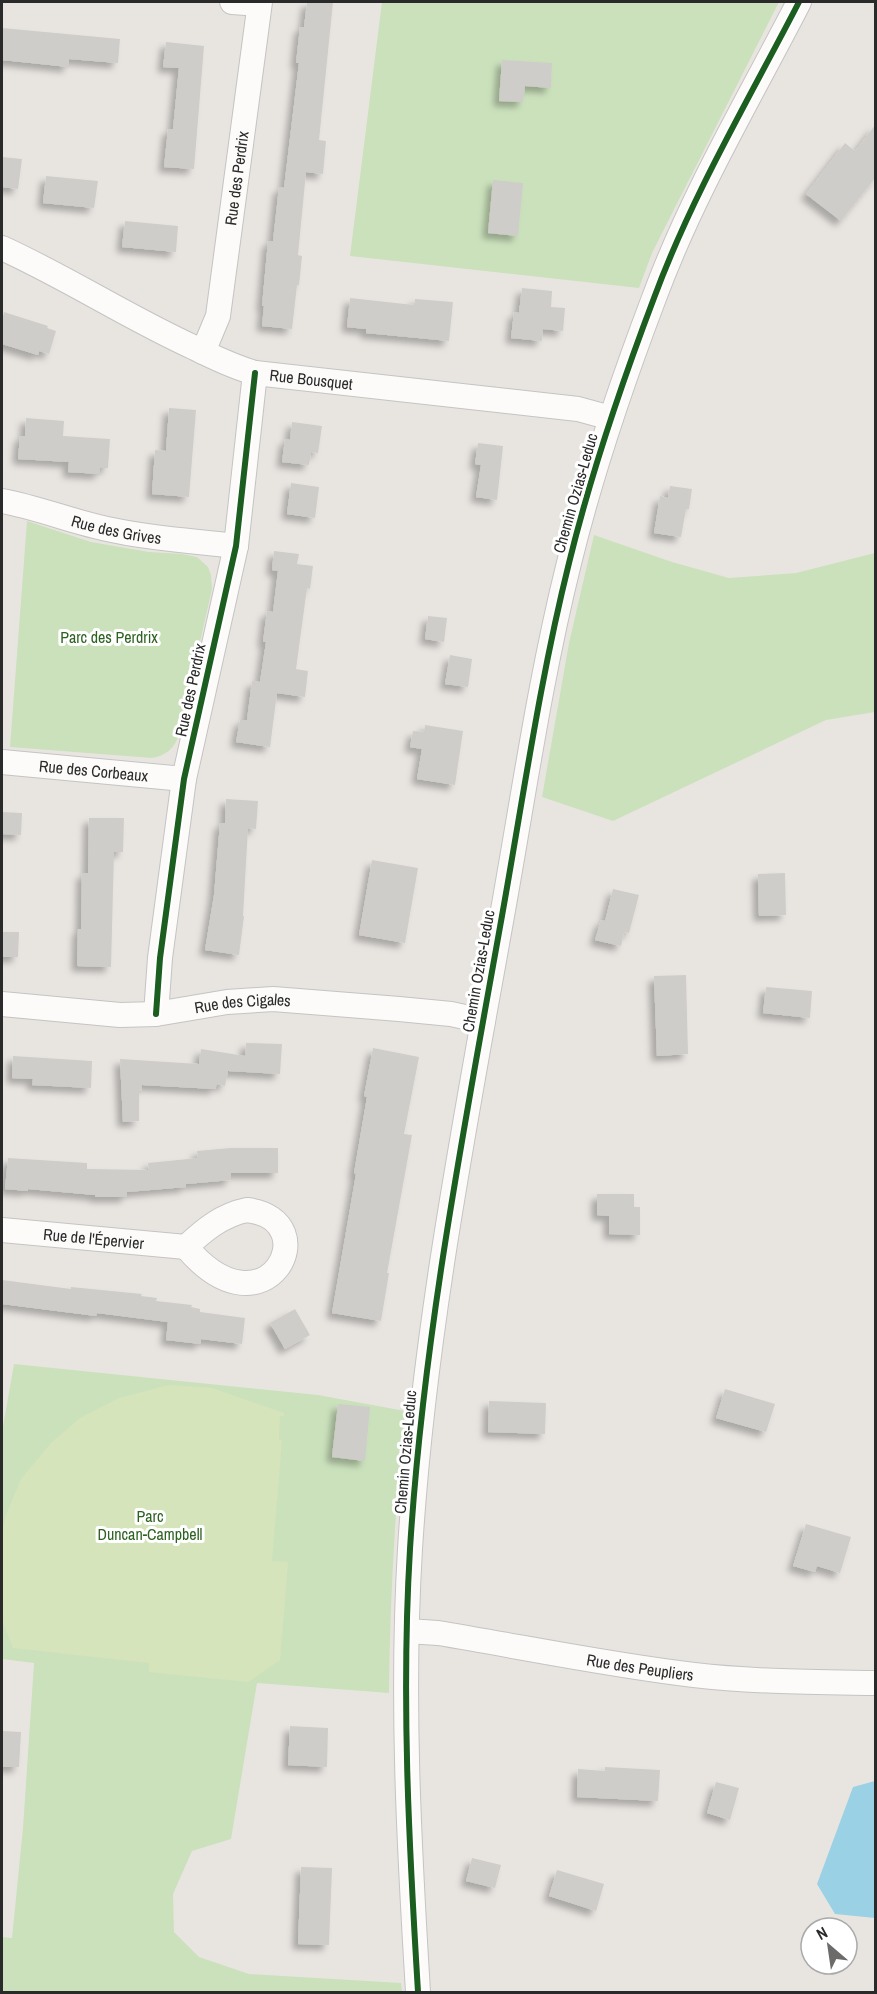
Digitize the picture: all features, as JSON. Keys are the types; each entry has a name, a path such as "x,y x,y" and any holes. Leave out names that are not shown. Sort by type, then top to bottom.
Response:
{"street":[{"path":"232,2 260,3"},
{"name":"Chemin Ozias-Leduc","path":"418,1992 407,1785 407,1631 414,1502 427,1370 443,1248 540,702 578,528 610,418 669,260 690,214 799,2"},
{"name":"Rue des Perdrix","path":"203,352 218,316 260,3"},
{"name":"Rue Bousquet","path":"2,248 72,282 128,315 221,362 255,373 578,410 610,418"},
{"name":"Rue des Perdrix","path":"156,1014 160,958 184,779 236,546 255,373"},
{"name":"Rue des Grives","path":"2,501 44,510 114,531 236,546"},
{"name":"Rue des Corbeaux","path":"2,762 184,779"},
{"name":"Rue des Cigales","path":"2,1004 120,1015 156,1014 227,1002 273,999 451,1014 483,1021"},
{"name":"Rue de l'Épervier","path":"2,1230 186,1247"},
{"name":"Rue des Peupliers","path":"407,1631 448,1635 694,1675 741,1679 876,1683"}],"green space":[{"path":"382,2 779,2 652,253 639,288 350,256"},
{"name":"Parc des Perdrix","path":"27,521 91,542 197,557 208,567 212,589 179,735 172,748 165,754 152,758 10,747"},
{"path":"594,535 672,562 729,578 796,573 875,553 875,712 826,720 613,821 542,797 569,643"},
{"name":"Parc Duncan-Campbell","path":"14,1364 318,1395 405,1411 394,1552 389,1693 257,1683 231,1839 192,1851 173,1894 174,1932 199,1957 249,1974 401,1983 402,1992 2,1992 2,1937 12,1938 23,1828 34,1663 2,1659 2,1432"},
{"name":"Parc Duncan-Campbell","path":"169,1385 212,1388 284,1413 284,1416 280,1416 279,1440 282,1440 272,1561 288,1562 280,1660 248,1682 149,1672 149,1663 13,1648 2,1620 2,1530 21,1479 51,1443 80,1418 119,1398"}],"water":[{"path":"875,1781 875,1918 835,1914 817,1884 853,1787"}],"building":[{"path":"307,2 333,2 319,140 326,141 323,174 306,172 298,255 302,256 292,329 262,326 264,306 262,306 268,241 273,241 279,187 284,188 299,63 296,63 300,27 304,27"},
{"path":"2,28 120,39 118,63 69,59 69,67 2,60"},
{"path":"166,42 204,46 194,169 164,167 168,129 173,129 179,68 163,67"},
{"path":"502,60 552,63 551,88 525,86 523,102 499,101"},
{"path":"876,124 876,177 841,221 806,194 845,143 855,151"},
{"path":"2,157 22,159 18,189 2,187"},
{"path":"46,176 98,181 94,208 43,203"},
{"path":"493,180 523,183 518,236 488,233"},
{"path":"125,221 178,226 176,252 122,247"},
{"path":"522,288 552,291 551,307 565,308 563,331 543,329 542,341 511,338 514,312 519,313"},
{"path":"350,298 414,305 415,299 453,302 449,341 366,333 366,329 347,327"},
{"path":"4,312 48,326 47,328 56,331 49,354 39,351 38,355 2,344"},
{"path":"169,408 196,410 189,497 152,494 155,450 166,451"},
{"path":"26,418 64,421 63,436 110,439 108,468 100,468 100,474 68,472 69,462 18,459 20,436 25,436"},
{"path":"292,422 322,426 318,453 311,452 309,465 282,462 285,439 290,440"},
{"path":"478,443 503,446 497,500 476,497 481,465 475,464"},
{"path":"291,483 319,487 315,518 287,514"},
{"path":"670,486 692,489 681,537 654,533 660,496 668,498"},
{"path":"274,551 299,554 297,564 313,566 310,589 307,588 296,669 308,671 305,697 277,693 270,747 236,742 240,720 247,720 252,681 260,682 266,642 263,642 267,611 273,612 278,571 272,570"},
{"path":"428,616 447,618 444,642 425,639"},
{"path":"450,655 472,659 468,687 445,684"},
{"path":"425,725 463,731 455,785 417,779 422,749 410,747 413,731 424,732"},
{"path":"226,799 258,801 256,829 248,828 244,916 239,955 205,950 214,895 220,823 225,823"},
{"path":"2,812 22,813 21,835 2,834"},
{"path":"89,818 124,818 123,852 114,852 111,967 77,966 78,929 81,929 82,873 88,873"},
{"path":"372,860 418,868 405,943 359,935"},
{"path":"785,873 786,915 759,916 758,874"},
{"path":"613,889 639,895 629,933 624,932 621,946 595,940 601,920 605,921"},
{"path":"2,932 19,932 18,957 2,957"},
{"path":"686,975 688,1054 657,1056 654,976"},
{"path":"766,987 812,991 810,1018 763,1013"},
{"path":"246,1043 282,1044 280,1074 228,1071 225,1086 217,1084 215,1089 142,1085 141,1091 139,1090 139,1121 123,1122 120,1059 199,1064 201,1049 245,1056"},
{"path":"373,1048 419,1057 404,1134 412,1135 387,1273 389,1273 381,1321 332,1313 356,1174 354,1173 367,1097 364,1096"},
{"path":"13,1056 92,1061 91,1088 32,1085 33,1079 12,1078"},
{"path":"278,1148 278,1173 231,1173 231,1180 127,1192 127,1197 95,1197 95,1195 28,1189 28,1191 5,1189 8,1158 87,1163 87,1169 149,1170 148,1163 198,1158 197,1151"},
{"path":"597,1194 634,1194 634,1207 640,1207 640,1235 609,1234 609,1216 597,1215"},
{"path":"2,1280 71,1289 71,1287 142,1294 141,1296 157,1298 156,1301 192,1305 191,1307 200,1309 200,1312 245,1318 242,1344 201,1339 201,1344 166,1340 168,1322 2,1304"},
{"path":"295,1309 310,1335 285,1349 270,1323"},
{"path":"725,1389 775,1404 766,1432 716,1418"},
{"path":"489,1401 546,1403 545,1434 488,1432"},
{"path":"338,1404 370,1407 365,1461 332,1457"},
{"path":"806,1524 851,1537 840,1573 817,1566 815,1572 793,1566"},
{"path":"290,1726 328,1728 327,1767 288,1765"},
{"path":"2,1731 21,1732 19,1767 2,1767"},
{"path":"605,1767 660,1770 658,1801 577,1797 578,1769 605,1771"},
{"path":"716,1782 739,1788 730,1820 707,1813"},
{"path":"472,1858 501,1865 495,1888 466,1881"},
{"path":"301,1867 332,1868 329,1945 298,1944"},
{"path":"557,1870 604,1884 596,1911 549,1896"}],"cycle path":[{"path":"418,1992 409,1826 406,1715 407,1604 416,1471 424,1393 446,1237 540,699 558,608 587,496 607,429 642,331 669,260 703,185 799,2"},
{"path":"156,1014 160,958 184,779 236,546 255,373"}]}
